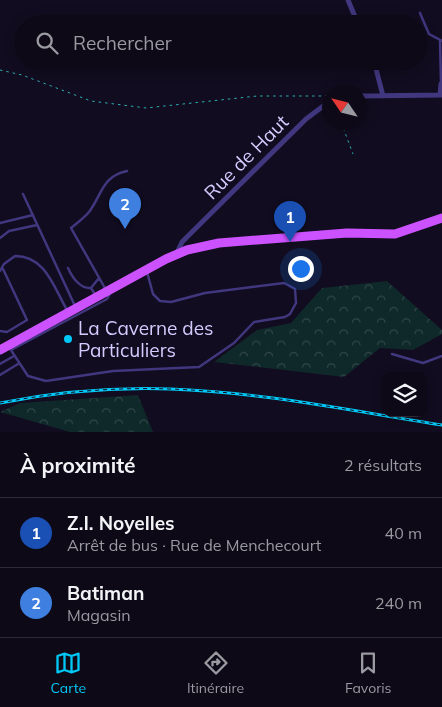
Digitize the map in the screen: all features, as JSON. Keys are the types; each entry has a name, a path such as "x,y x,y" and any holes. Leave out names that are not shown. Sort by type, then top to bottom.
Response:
{"main road":[{"path":"6,349 74,312 96,297 181,252 228,242 347,233 395,234 442,218"}],"street":[{"path":"348,0 354,15"},
{"path":"376,70 383,96"},
{"path":"367,96 441,96 441,84"},
{"name":"Rue de Haut","path":"181,252 179,246 186,238 306,118 322,107"},
{"path":"181,252 186,238"}],"lane":[{"path":"427,29 429,34 441,41 441,84"},
{"path":"74,312 107,298 109,290 99,278 71,228 89,212 102,186 110,178 127,171"},
{"path":"23,194 74,312"},
{"path":"0,223 33,215"},
{"path":"0,238 9,231 37,225"},
{"path":"0,271 4,264 15,256 34,259 40,263 74,312"},
{"path":"0,331 7,332 27,320 3,268"},
{"path":"68,268 72,276 84,287 91,288"},
{"path":"6,349 32,378 46,381 113,371 199,367 234,343 249,326 268,319 285,318 290,314 296,303 295,289 284,283 204,293 171,302 160,301 153,294 146,270"},
{"path":"91,288 99,278"},
{"path":"91,288 96,297"},
{"path":"392,354 424,363 442,356"},
{"path":"0,364 14,356"},
{"path":"0,374 18,364"}],"path":[{"path":"0,70 22,75 91,101 146,108 257,96 322,96"},
{"path":"344,130 353,154"}],"green space":[{"path":"387,281 442,330 442,334 413,350 380,348 344,377 214,362 257,330 291,323 322,288"},
{"path":"138,395 153,432 70,432 0,412 20,403"}],"railway":[{"path":"0,403 85,391 170,389 272,398 442,425"}],"place":[{"name":"Batiman","path":"125,229"},
{"name":"Z.I. Noyelles","path":"290,242"},
{"name":"La Caverne des Particuliers","path":"68,339"}]}
